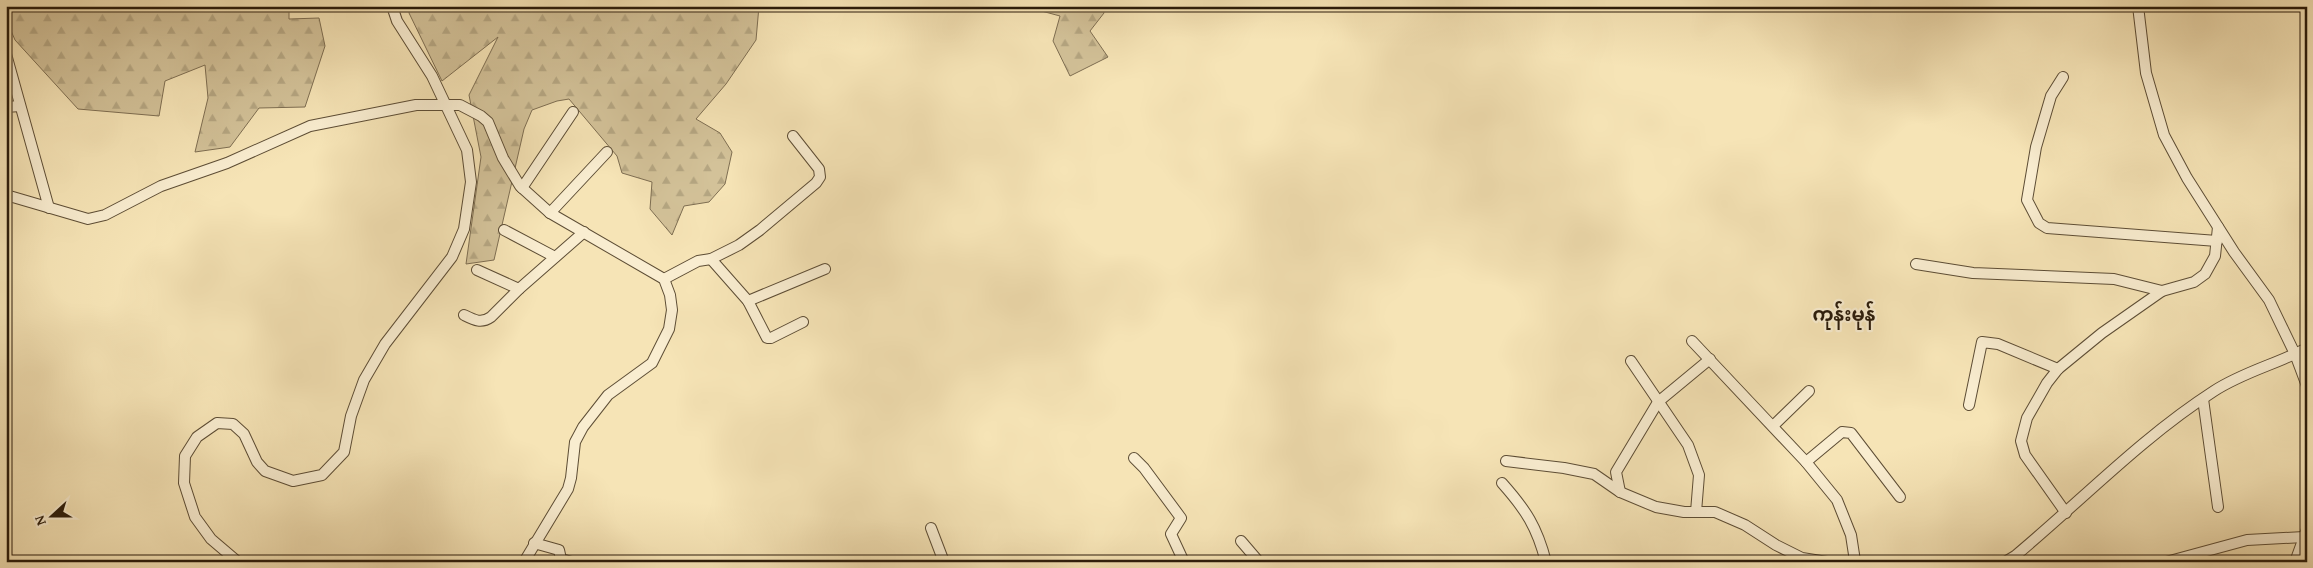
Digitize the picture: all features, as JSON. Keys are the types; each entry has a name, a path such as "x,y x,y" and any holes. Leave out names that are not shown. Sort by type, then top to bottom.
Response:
{"street":[{"path":"238,562 212,539 195,516 184,483 185,456 197,437 217,423 233,424 244,434 257,462 265,471 293,482 322,475 344,452 351,416 364,380 385,344 452,257 464,229 471,182 467,150 432,76 397,21 392,6"},
{"path":"2138,6 2146,73 2164,135 2187,178 2218,227 2270,300 2295,354 2307,386"},
{"path":"6,54 49,208"},
{"path":"2063,77 2051,96 2036,147 2027,200 2039,223 2047,228 2217,241"},
{"path":"6,195 88,219 105,215 162,186 227,163 310,126 416,105 460,105 481,116 488,122 504,158 522,188 550,213 664,279 670,295 672,310 669,329 652,363 608,395 583,427 575,442 568,489 524,562"},
{"path":"6,107 20,106"},
{"path":"522,188 573,112"},
{"path":"664,279 698,261 711,259 739,245 760,230 820,177 819,169 793,136"},
{"path":"550,213 607,152"},
{"path":"2066,513 2025,455 2021,441 2027,418 2058,368 2102,333 2162,292 2194,282 2204,274 2215,256 2218,227"},
{"path":"504,230 555,257"},
{"path":"464,315 478,322 486,321 518,289 584,232"},
{"path":"711,259 748,301 767,338 771,338 803,322"},
{"path":"1916,264 1973,273 2114,279 2162,292"},
{"path":"748,301 825,269"},
{"path":"477,270 518,289"},
{"path":"1692,341 1774,426 1837,500 1851,535 1855,562"},
{"path":"1969,405 1982,342 1998,344 2058,368"},
{"path":"2004,562 2015,556 2066,513 2142,445 2203,399 2257,369 2307,348"},
{"path":"1620,492 1616,472 1658,402 1710,359"},
{"path":"1631,361 1688,446 1693,457 1699,475 1696,512"},
{"path":"1774,426 1809,391"},
{"path":"2203,399 2218,507"},
{"path":"1806,462 1842,432 1851,433 1900,497"},
{"path":"1134,458 1144,468 1181,518 1170,534 1184,562"},
{"path":"1506,461 1564,468 1594,474 1620,492 1656,507 1696,512 1715,512 1745,525 1776,546 1802,558 1827,562 1860,562"},
{"path":"1502,484 1528,513 1542,543 1546,562"},
{"path":"932,528 944,562"},
{"path":"2166,562 2247,540 2305,533 2295,562"},
{"path":"1241,542 1258,562"},
{"path":"534,543 559,550 561,559 572,562"}],"green space":[{"path":"6,6 289,6 289,19 319,18 325,46 305,107 259,108 230,147 195,152 208,98 205,65 165,81 159,116 78,109 15,40 6,19"},
{"path":"409,6 759,6 756,40 726,84 696,119 720,133 732,152 725,184 709,202 684,206 672,235 650,209 652,182 622,173 617,156 569,99 557,101 532,110 524,129 494,260 466,264 481,157 469,95 498,37 442,81 409,13"},
{"path":"1023,6 1103,6 1104,13 1090,31 1108,57 1070,76 1053,41 1060,16"}],"district":[{"name":"ကုန်းမုန်","path":"1844,314"}]}
